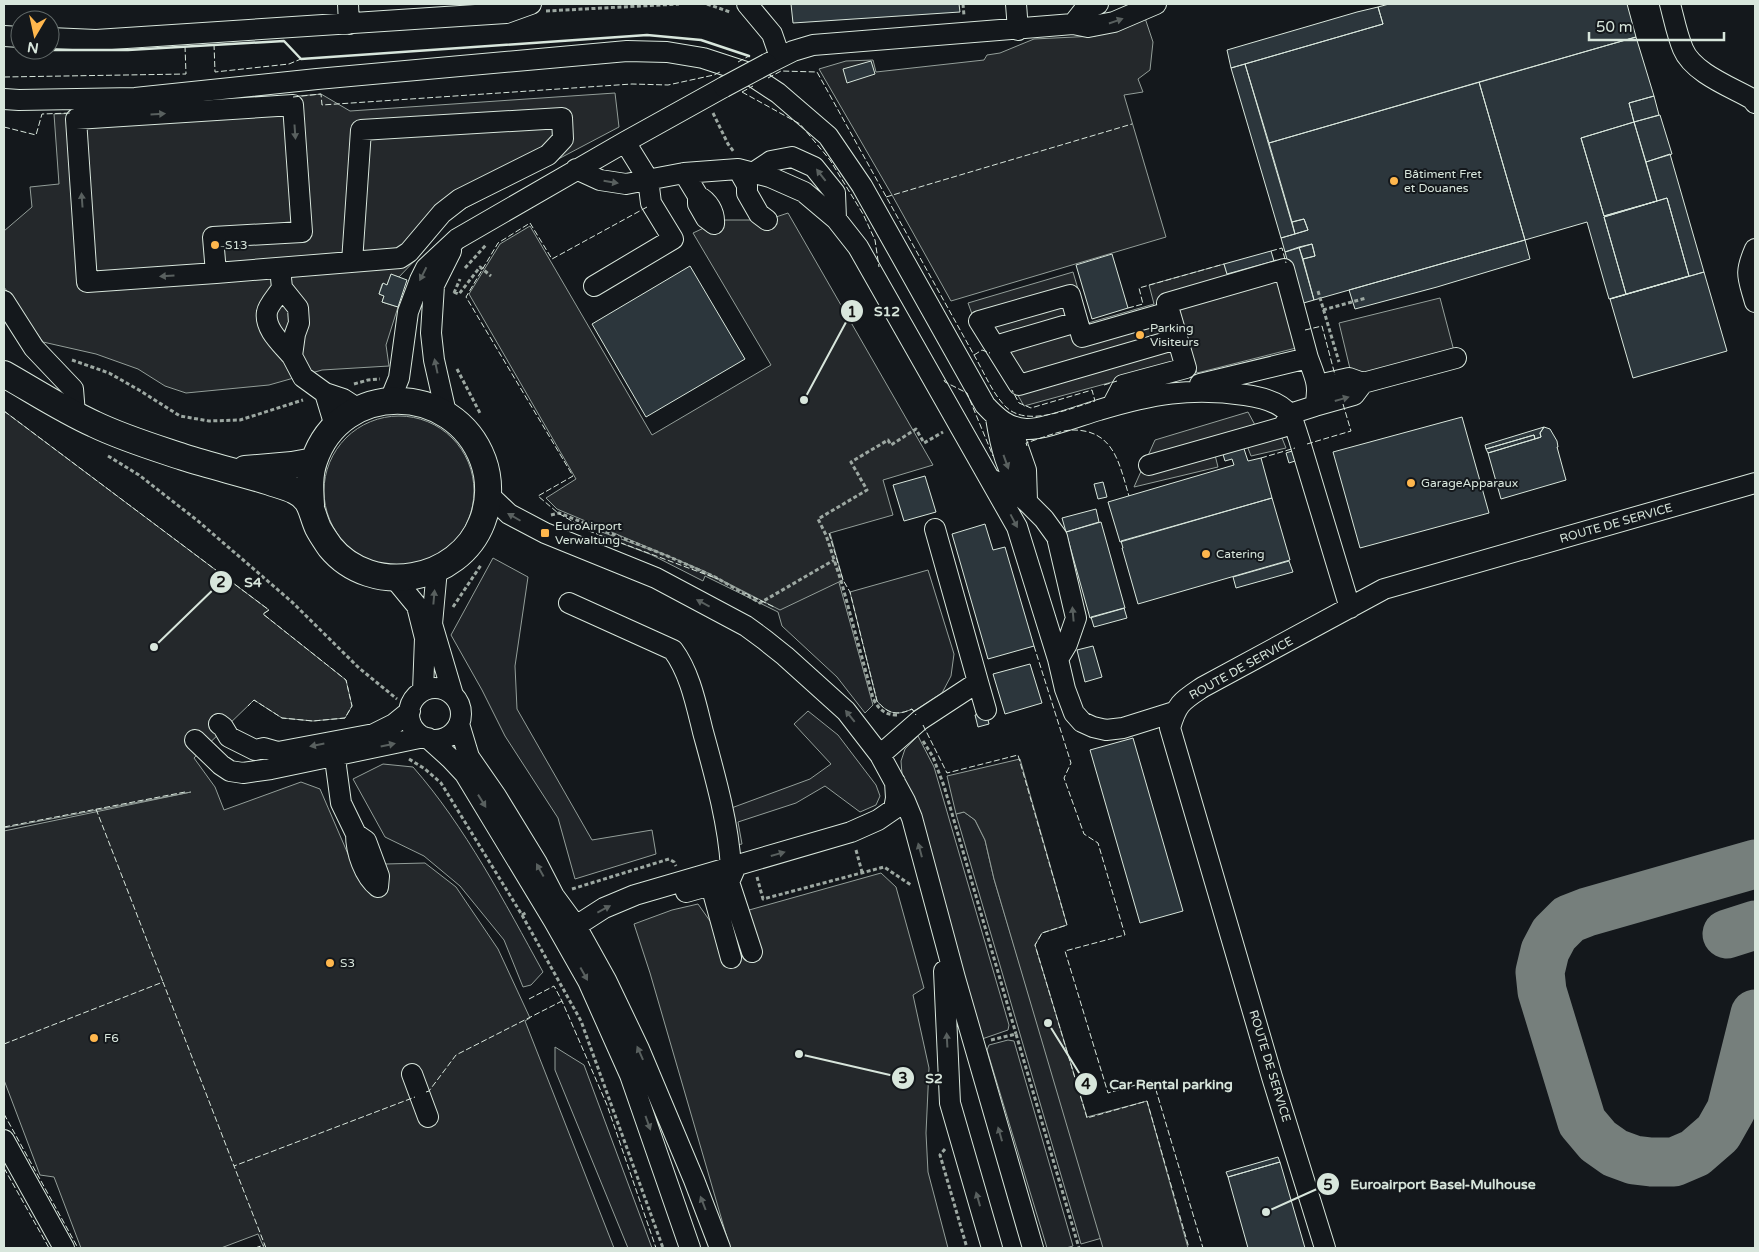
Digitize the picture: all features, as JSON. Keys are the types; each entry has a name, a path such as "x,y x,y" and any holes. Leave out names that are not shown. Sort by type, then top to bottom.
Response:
{"main road":[{"path":"4,374 94,424 150,446 296,491 311,505"},
{"path":"390,400 419,402 446,413 464,428 478,448 486,470 488,494 482,521 468,546 448,564 422,576 394,578 371,574 349,563 331,548 318,528 311,505 310,482 314,461 323,442 335,426 351,414 370,405 390,400"},
{"path":"228,470 292,465 314,461"}],"street":[{"path":"60,38 96,40 348,14 506,13 529,4"},
{"path":"747,4 772,34 774,61"},
{"path":"1016,4 1018,30"},
{"path":"1073,4 1074,24"},
{"path":"1074,24 1084,10 1098,4"},
{"path":"390,400 399,378 408,312 420,280 426,268 457,239 625,142 774,61 813,45 1074,24 1088,27 1114,22 1156,4"},
{"path":"1670,4 1684,50 1691,62 1704,72 1755,102"},
{"path":"4,99 135,98 317,79 628,51 668,52 702,58 746,72 778,93 828,136 862,186 985,405 1004,422 1028,430 1112,406 1308,358"},
{"path":"216,273 214,238 302,232 293,105 76,120 87,282 216,273 280,268 352,262 400,258 409,252 442,213 460,199 548,155 563,139 562,118 361,130 352,262"},
{"path":"594,286 673,239 651,203 648,179 625,142"},
{"path":"746,176 771,161 792,157 814,167 834,193 836,219"},
{"path":"576,170 600,180 626,184 684,172 770,177 804,192 836,219 858,247 1017,526 1058,659 1065,689 1074,713 1082,722 1106,730 1123,728 1174,712"},
{"path":"684,172 698,196 698,204 707,220 714,224"},
{"path":"746,176 747,193 759,214 767,220"},
{"path":"446,413 434,360 431,333 434,285 457,239"},
{"path":"1755,249 1748,265 1748,277 1755,302"},
{"path":"280,268 282,298"},
{"path":"1112,406 1123,385 1186,368 1167,303 1284,269 1308,358 1318,385 1315,406"},
{"path":"1170,312 1082,337 1070,295 979,321 1019,385 1177,339"},
{"path":"282,298 298,308 300,323 295,334 292,356"},
{"path":"282,298 267,312 268,326 292,356 304,377 325,392 343,399 360,410"},
{"path":"4,301 34,348 73,389 75,414"},
{"path":"995,346 1078,322"},
{"path":"1318,385 1349,378 1363,383 1456,358"},
{"path":"1148,465 1256,433 1283,427 1290,414 1354,395 1363,383"},
{"path":"1160,394 1216,391 1245,395 1274,402 1290,414 1350,608"},
{"path":"325,392 335,426"},
{"path":"1004,422 1000,446 1011,475 1028,502"},
{"path":"990,479 1009,486 1028,502 1057,537 1076,618 1067,644 1058,659"},
{"name":"ROUTE DE SERVICE","path":"1325,1248 1272,1077 1170,728 1174,712 1181,702 1203,687 1384,589 1755,483"},
{"path":"488,494 508,514 539,530 656,578 746,626 785,656 846,711 880,754 912,818 974,1044 1033,1248"},
{"path":"935,529 986,710"},
{"path":"403,701 390,736 337,756 271,756 228,737 211,732 221,765 230,771 243,773 271,756 374,734 390,736 440,739 448,736 459,724 461,709 453,695 432,624 437,569"},
{"path":"394,578 416,606 419,614 425,638 423,691"},
{"path":"569,603 673,650 683,663 718,784 736,866 729,882 746,954 711,885 671,897 635,895"},
{"path":"880,754 913,726 978,682"},
{"path":"403,701 412,703 423,691 430,688 446,690 453,695"},
{"path":"403,701 413,726 450,758 465,774 555,896"},
{"path":"459,724 469,757 496,796 555,896 588,981 630,1074 663,1164 690,1248"},
{"path":"337,756 336,766 341,803 356,834 356,845 364,867 370,880 378,887"},
{"path":"568,929 604,908 635,895 866,826 894,809 896,798 895,782"},
{"path":"866,826 886,826 912,818"},
{"path":"933,897 946,978 950,1103 993,1247"},
{"path":"568,929 606,980 639,1049 694,1180 720,1248"},
{"path":"412,1074 428,1117"},
{"path":"4,1140 64,1248"}],"path":[{"path":"529,4 534,12 678,4"},
{"path":"451,301 466,267 487,243"},
{"path":"1318,291 1340,365"},
{"path":"1324,310 1366,298"},
{"path":"454,363 483,418"},
{"path":"947,430 924,443 916,429 891,445 888,440 851,462 867,490 818,519 826,535 834,560 873,698 878,708 890,715 904,716 913,726 933,757 944,786 1079,1248"},
{"path":"106,454 139,475 198,520 292,602 359,668 403,701 381,720 398,751 425,769 441,784 522,915 581,1021 662,1248"},
{"path":"545,515 559,513 665,555 715,577 760,603 834,560"},
{"path":"450,611 485,559"},
{"path":"522,915 555,896 669,859 674,862 677,870"},
{"path":"763,899 884,867 915,888"},
{"path":"974,1044 1016,1034"}],"shaded area":[{"path":"1145,18 1153,42 1150,70 1138,79 1143,92 1124,95 1166,237 951,301 819,69 846,61 873,60 876,72 984,60 987,55 1000,53 1034,39 1095,36"},
{"name":"S13","path":"615,93 619,127 456,213 436,233 418,257 399,277 391,275 387,285 382,284 379,294 384,296 382,302 398,307 386,345 389,366 322,370 269,385 186,393 165,386 138,369 96,354 43,342 4,287 4,231 32,207 30,187 59,184 54,114 131,111 321,94 350,111"},
{"path":"788,213 933,465 883,480 893,515 830,533 843,580 780,610 704,571 557,509 546,498 576,479 469,294 500,244 530,226 652,435 771,365 693,233 721,220 767,220"},
{"name":"Parking Visiteurs","path":"1276,260 1300,347 1197,373 1193,360 1024,406 972,314 968,303 1073,272 1088,323 1154,304 1149,285 1224,264 1227,274"},
{"path":"1440,298 1454,351 1352,377 1339,323"},
{"path":"4,411 269,610 263,614 346,680 352,706 345,718 313,721 282,718 254,700 194,758 215,787 224,810 301,782 320,789 354,868 385,864 425,863 456,887 498,949 530,1018 525,1021 614,1248 264,1248 258,1234 221,1248 81,1248 54,1177 40,1175 4,1080 4,831 191,792 4,828"},
{"path":"1248,412 1255,425 1282,438 1286,448 1251,456 1246,443 1214,451 1218,467 1134,487 1155,440"},
{"path":"399,416 414,417 428,421 441,428 452,438 462,449 469,462 473,476 473,506 469,520 462,533 452,544 441,554 428,561 414,565 399,566 384,565 370,561 357,554 346,544 336,533 329,520 325,506 324,491 325,476 329,462 336,449 346,438 357,428 370,421 384,417"},
{"path":"599,531 676,559 744,592 838,579 873,705 865,713 837,677 782,626 778,612 705,576 703,581 652,555 597,534"},
{"path":"493,558 528,577 515,666 517,709 592,840 652,830 656,854 575,879 558,818 505,736 451,635"},
{"path":"928,570 954,654 951,676 942,693 914,711 912,709 897,713 885,709 877,701 850,592"},
{"path":"808,711 838,735 876,785 880,796 876,805 860,812 825,786 796,803 738,822 742,844 732,846 726,810 810,779 831,764 794,724"},
{"path":"918,736 934,767 1009,1025 1008,1030 982,1039 917,814 902,774 901,761 905,749"},
{"path":"1020,759 1067,925 1042,933 1035,945 1087,1117 1147,1101 1188,1248 1103,1248 994,879 985,840 975,820 964,812 956,814 947,776"},
{"path":"383,764 413,767 450,814 499,892 543,972 531,985 523,987 504,940 460,886 424,856 385,837 353,779"},
{"path":"964,812 975,820 985,840 994,879 1102,1238 1081,1244 956,814"},
{"path":"881,873 896,887 924,988 913,995 929,1068 926,1133 928,1172 948,1248 730,1248 634,924 672,910 698,904 710,921"},
{"path":"1008,1040 1014,1041 1073,1246 1047,1248 987,1050 989,1045"},
{"path":"555,1047 584,1065 652,1248 628,1248 555,1070"}],"building":[{"path":"791,4 959,4 960,12 793,23"},
{"path":"1389,4 1627,4 1636,37 1269,143 1245,64 1383,24 1378,7"},
{"path":"1378,7 1383,24 1231,68 1227,50"},
{"path":"1636,37 1654,96 1629,103 1634,122 1581,138 1604,216 1657,201 1604,217 1626,294 1609,299 1587,222 1525,240 1479,82"},
{"path":"871,61 875,74 847,83 843,69"},
{"path":"1245,64 1295,234 1281,238 1231,68"},
{"name":"Bâtiment Fret et Douanes","path":"1479,82 1525,240 1314,300 1303,259 1315,256 1312,244 1285,252 1281,238 1308,230 1304,219 1292,222 1269,143"},
{"path":"1654,96 1659,115 1634,122 1629,103"},
{"path":"1660,115 1672,154 1646,162 1634,122"},
{"path":"1634,122 1657,201 1604,216 1581,138"},
{"path":"1670,154 1704,272 1610,299 1689,276 1667,198 1657,201 1646,162"},
{"path":"1667,198 1689,276 1626,294 1604,217"},
{"path":"1304,219 1308,230 1295,234 1292,222"},
{"path":"1525,240 1530,259 1355,309 1349,290"},
{"path":"1312,244 1315,256 1303,259 1299,247"},
{"path":"1299,247 1314,300 1300,304 1285,252"},
{"path":"1271,251 1274,261 1227,274 1224,264"},
{"path":"1112,254 1128,308 1092,319 1076,265"},
{"path":"690,266 745,359 646,417 592,324"},
{"path":"1704,272 1727,351 1633,378 1610,299"},
{"path":"391,274 407,280 398,307 382,302 384,296 379,294 383,283 387,285"},
{"name":"GarageApparaux","path":"1462,417 1489,513 1360,548 1333,452"},
{"path":"1544,427 1540,433 1541,437 1535,439 1534,435 1486,449 1485,445"},
{"path":"1544,427 1550,429 1557,441 1566,480 1501,499 1488,453 1541,437 1540,433"},
{"path":"1534,435 1535,439 1488,453 1486,449"},
{"path":"1243,446 1248,461 1261,458 1272,498 1120,542 1108,502 1234,465 1232,459 1225,461 1222,451"},
{"path":"1292,451 1295,461 1289,463 1286,453"},
{"path":"925,476 936,512 904,521 893,485"},
{"path":"1103,482 1107,497 1098,499 1094,484"},
{"name":"Catering","path":"1272,498 1290,560 1138,604 1121,541"},
{"path":"1096,509 1099,522 1066,532 1062,518"},
{"path":"1101,522 1125,608 1090,618 1066,532"},
{"path":"985,524 993,550 1005,547 1034,646 988,659 952,534"},
{"path":"1289,561 1293,572 1236,588 1233,577"},
{"path":"1124,608 1127,618 1094,627 1091,617"},
{"path":"1093,646 1102,677 1085,682 1077,650"},
{"path":"1030,664 1042,703 1005,714 993,674"},
{"path":"986,712 989,724 978,727 975,715"},
{"path":"1133,738 1183,911 1140,923 1090,750"},
{"path":"1278,1157 1280,1162 1228,1177 1226,1172"},
{"path":"1280,1162 1305,1248 1248,1248 1228,1177"}],"taxiway":[{"path":"1755,864 1587,912 1569,919 1554,934 1545,951 1540,972 1542,991 1582,1122 1598,1141 1615,1153 1634,1160 1674,1162 1695,1153 1718,1133 1731,1110 1755,1014"},
{"path":"1727,934 1755,925"}],"fence":[{"path":"214,44 215,72 289,64 301,59"},
{"path":"4,77 186,74 185,46"},
{"path":"738,62 749,56"},
{"path":"768,78 781,71 817,72 996,395 1006,407 1015,413 1037,416 1062,412 1095,401 1092,390 1031,408 1019,403 1012,390"},
{"path":"293,97 321,94 322,105 632,84 668,85 720,72"},
{"path":"742,92 753,86"},
{"path":"742,92 800,124 830,160 863,214 875,240 879,267"},
{"path":"4,127 36,135 42,114 71,113"},
{"path":"886,197 1132,124"},
{"path":"647,207 552,259 530,223 498,243 466,297 573,476 538,496 558,513 589,531 718,579"},
{"path":"1271,251 1282,248 1286,263"},
{"path":"1128,308 1143,304 1139,288 1224,264"},
{"path":"1305,330 1322,326 1335,375"},
{"path":"974,355 982,350 990,353"},
{"path":"944,380 967,393 993,456"},
{"path":"1104,385 1117,381"},
{"path":"1307,444 1351,431 1343,404"},
{"path":"4,411 269,610 263,614 346,680 352,706 345,718 313,721 282,718 254,700 248,706"},
{"path":"1027,446 1026,443 1054,433 1071,430 1085,431 1097,435 1106,442 1118,460 1129,496"},
{"path":"1261,458 1295,448"},
{"path":"829,533 843,580 850,592 877,701 889,711 902,713 912,709 916,715"},
{"path":"745,593 774,607"},
{"path":"1034,646 1071,763 1064,778 1084,834 1098,843 1125,935 1065,951 1108,1093 1153,1080 1203,1248"},
{"path":"923,725 947,773 1018,755 1067,925 1042,933 1035,945 1087,1118 1147,1101 1189,1248"},
{"path":"4,827 185,792"},
{"path":"96,809 163,982"},
{"path":"4,1044 163,982 234,1166"},
{"path":"529,999 554,986 562,1001 607,1105 656,1248"},
{"path":"426,1092 429,1091 456,1055 562,1001"},
{"path":"266,1248 234,1166 415,1097"},
{"path":"4,1114 78,1248"},
{"path":"4,1168 49,1248"},
{"path":"255,1248 264,1245"}],"wall":[{"path":"60,50 128,50 284,41 301,59 647,35 701,40 749,56"}],"place":[{"name":"Bâtiment Fret et Douanes","path":"1394,181"},
{"name":"S13","path":"215,245"},
{"name":"Parking Visiteurs","path":"1140,335"},
{"name":"S12","path":"804,400"},
{"name":"GarageApparaux","path":"1411,483"},
{"name":"EuroAirport Verwaltung","path":"545,533"},
{"name":"Catering","path":"1206,554"},
{"name":"S4","path":"154,647"},
{"name":"S3","path":"330,963"},
{"name":"Car Rental parking","path":"1048,1023"},
{"name":"F6","path":"94,1038"},
{"name":"S2","path":"799,1054"},
{"name":"Euroairport Basel-Mulhouse","path":"1266,1212"}]}
